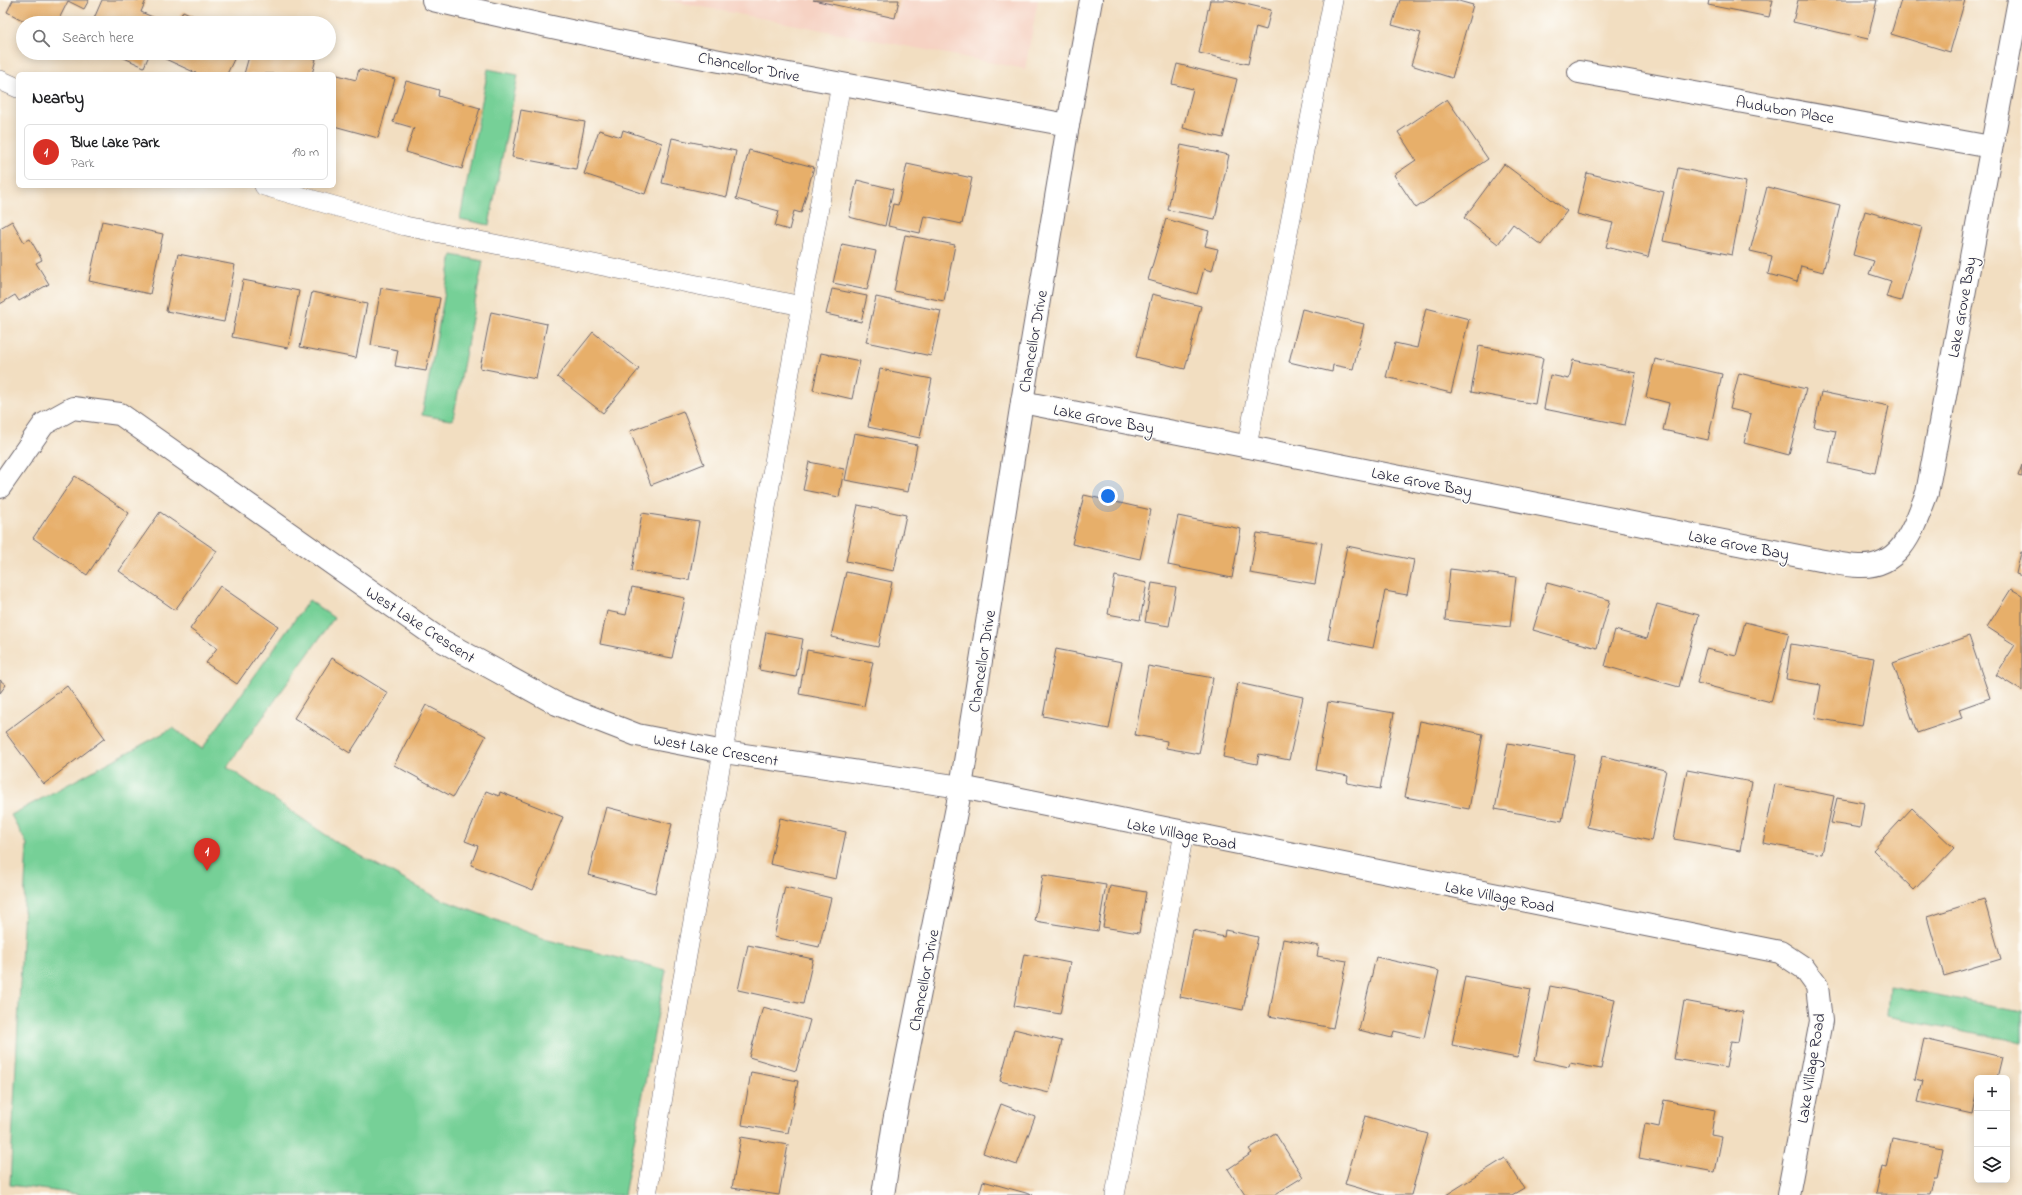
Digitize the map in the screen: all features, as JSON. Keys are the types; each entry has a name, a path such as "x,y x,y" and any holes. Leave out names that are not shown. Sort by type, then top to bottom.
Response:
{"street":[{"name":"Chancellor Drive","path":"432,0 524,22 1068,125"},
{"name":"Chancellor Drive","path":"883,1195 894,1122 961,787 1022,402 1068,125 1091,0"},
{"name":"Lake Grove Bay","path":"1022,402 1819,560 1860,566 1878,563 1894,556 1906,542 1927,493 2019,0"},
{"name":"Audubon Place","path":"1579,72 1991,147"},
{"name":"West Lake Crescent","path":"0,487 44,424 73,408 120,414 439,639 528,690 557,704 637,735 724,752 961,787"},
{"name":"Lake Village Road","path":"961,787 1780,952 1804,968 1817,986 1821,1021 1788,1195"}],"lane":[{"path":"1247,446 1333,0"},
{"path":"0,80 16,87"},
{"path":"647,1195 675,1023 841,83"},
{"path":"271,188 405,226 802,306"},
{"path":"1115,1195 1184,833"}],"shaded area":[{"path":"666,0 1038,0 1025,69"}],"green space":[{"path":"488,69 518,75 489,225 460,219"},
{"path":"452,255 483,261 453,419 450,420 422,415"},
{"path":"309,600 334,618 227,767 339,844 438,898 548,940 666,970 624,1195 84,1195 10,1185 27,844 11,815 173,728 202,749"},
{"path":"1889,986 2022,1011 2022,1042 1887,1016"}],"building":[{"path":"13,0 89,0 84,9 68,1 60,16 16,17 7,12"},
{"path":"102,0 146,0 141,12 150,16 95,16"},
{"path":"813,0 899,0 895,18"},
{"path":"1210,0 1228,0 1271,10 1266,30 1256,27 1248,64 1199,53"},
{"path":"1400,0 1455,0 1473,5 1452,78 1411,65 1421,33 1392,25"},
{"path":"1709,0 1773,0 1769,17 1708,5"},
{"path":"1798,0 1877,0 1868,39 1793,22"},
{"path":"1901,0 1965,0 1950,52 1891,34"},
{"path":"183,11 194,16 180,16"},
{"path":"128,60 147,60 144,67"},
{"path":"168,60 234,60 228,72 194,72"},
{"path":"248,60 316,60 313,72 245,72"},
{"path":"1177,64 1237,79 1223,138 1183,128 1193,89 1172,84"},
{"path":"359,69 395,79 378,138 336,127 336,75 356,80"},
{"path":"406,81 439,90 438,96 480,108 462,169 406,152 414,128 393,122"},
{"path":"1447,99 1488,159 1416,208 1394,175 1416,160 1398,132"},
{"path":"521,110 585,122 576,169 512,157"},
{"path":"599,130 621,137 623,130 662,143 645,194 584,174"},
{"path":"672,138 736,151 727,197 662,183"},
{"path":"1181,145 1229,155 1215,219 1168,210"},
{"path":"749,150 814,167 801,213 794,211 789,230 775,226 779,211 736,199"},
{"path":"907,164 972,178 962,224 924,216 920,233 888,226 893,204 898,205"},
{"path":"1504,164 1567,211 1541,245 1513,224 1498,244 1464,218"},
{"path":"1678,168 1746,182 1732,255 1663,241"},
{"path":"1587,173 1664,192 1648,257 1606,247 1613,223 1577,214"},
{"path":"857,180 893,189 885,226 849,217"},
{"path":"1767,187 1840,205 1823,272 1801,266 1797,282 1768,274 1772,256 1750,251"},
{"path":"1865,211 1922,227 1901,301 1886,297 1891,281 1869,274 1874,261 1853,255"},
{"path":"1166,219 1209,231 1205,246 1218,249 1212,271 1204,269 1197,294 1148,280"},
{"path":"12,221 24,242 30,239 42,260 36,263 49,284 19,301 15,295 0,304 0,228"},
{"path":"102,221 163,234 150,294 89,281"},
{"path":"905,235 955,245 944,301 894,291"},
{"path":"842,244 876,251 867,290 833,283"},
{"path":"178,254 235,265 224,322 166,311"},
{"path":"243,280 299,291 288,348 232,337"},
{"path":"381,288 440,298 426,371 395,366 398,350 371,345"},
{"path":"832,289 867,296 861,322 826,314"},
{"path":"312,292 367,304 356,358 300,347"},
{"path":"1152,294 1201,306 1185,369 1136,357"},
{"path":"876,297 941,311 931,356 866,342"},
{"path":"1426,308 1469,319 1451,393 1386,377 1395,343 1417,348"},
{"path":"1302,309 1364,324 1353,369 1333,365 1332,372 1289,362"},
{"path":"491,312 547,324 536,379 480,368"},
{"path":"593,332 639,369 603,413 557,377"},
{"path":"1479,346 1543,358 1535,404 1471,392"},
{"path":"821,353 860,361 852,399 813,390"},
{"path":"1655,359 1722,374 1708,440 1663,430 1669,403 1646,397"},
{"path":"1573,360 1636,373 1625,425 1544,409 1550,375 1569,379"},
{"path":"880,369 932,379 920,438 868,427"},
{"path":"1739,373 1806,389 1789,455 1744,443 1751,414 1730,409"},
{"path":"1821,392 1889,406 1875,473 1829,463 1836,431 1814,427"},
{"path":"683,411 704,464 651,485 630,431"},
{"path":"854,433 917,445 908,492 845,480"},
{"path":"809,462 844,469 839,497 803,490"},
{"path":"2022,465 2022,477 2018,476"},
{"path":"75,476 129,513 87,575 33,538"},
{"path":"1084,495 1151,510 1140,559 1072,544"},
{"path":"858,505 906,515 894,571 846,561"},
{"path":"160,512 217,551 175,610 119,571"},
{"path":"642,513 699,522 689,580 632,571"},
{"path":"1178,516 1241,529 1232,578 1168,565"},
{"path":"1257,533 1322,543 1315,584 1250,573"},
{"path":"1347,546 1414,560 1407,595 1385,591 1373,648 1328,639"},
{"path":"2022,552 2022,576 2016,574"},
{"path":"1450,569 1516,577 1510,627 1445,620"},
{"path":"846,572 892,582 878,647 831,637"},
{"path":"1115,576 1147,583 1140,620 1108,614"},
{"path":"1152,583 1176,587 1169,626 1145,622"},
{"path":"1547,583 1610,600 1597,648 1533,630"},
{"path":"220,586 278,626 237,684 206,663 217,648 190,629"},
{"path":"632,587 685,598 672,658 600,644 607,611 626,615"},
{"path":"2011,589 2022,595 2022,691 1996,675 2015,645 1987,627"},
{"path":"1657,604 1699,615 1679,687 1605,666 1615,630 1647,639"},
{"path":"1745,622 1789,633 1771,702 1697,683 1706,649 1736,656"},
{"path":"766,632 803,639 796,677 759,670"},
{"path":"1969,636 1990,698 1959,709 1962,718 1917,733 1893,663"},
{"path":"1791,644 1874,658 1862,726 1815,718 1821,685 1786,679"},
{"path":"1056,649 1122,662 1109,729 1043,716"},
{"path":"807,650 873,662 864,706 799,694"},
{"path":"332,658 388,693 350,753 294,718"},
{"path":"1148,666 1213,678 1199,754 1166,748 1167,741 1135,735"},
{"path":"0,680 6,685 0,693"},
{"path":"1238,683 1303,697 1289,760 1259,754 1257,764 1223,757"},
{"path":"67,686 105,738 44,784 5,732"},
{"path":"1328,702 1394,713 1380,789 1347,783 1348,776 1316,770"},
{"path":"426,705 486,736 453,797 394,765"},
{"path":"1420,721 1483,734 1469,809 1405,797"},
{"path":"1508,743 1575,755 1562,821 1495,809"},
{"path":"1602,756 1666,770 1651,841 1587,827"},
{"path":"1687,770 1752,782 1740,851 1674,839"},
{"path":"1775,784 1834,796 1822,854 1763,843"},
{"path":"486,791 499,796 500,792 563,817 533,890 471,865 478,846 465,841"},
{"path":"1837,798 1864,803 1860,828 1831,823"},
{"path":"606,807 672,824 655,893 588,875"},
{"path":"1912,808 1954,848 1914,890 1873,850"},
{"path":"780,818 846,832 836,879 770,864"},
{"path":"1043,875 1106,885 1098,931 1035,921"},
{"path":"1110,886 1146,892 1139,933 1103,927"},
{"path":"785,887 831,898 819,947 774,937"},
{"path":"1984,899 2001,959 1944,976 1927,917"},
{"path":"1193,930 1224,937 1225,930 1258,937 1243,1010 1180,997"},
{"path":"1283,939 1319,946 1317,956 1347,961 1333,1028 1269,1016"},
{"path":"748,945 813,959 803,1004 738,990"},
{"path":"1024,954 1070,963 1060,1014 1014,1006"},
{"path":"1376,957 1439,971 1424,1038 1394,1031 1392,1038 1359,1030"},
{"path":"1465,976 1531,989 1517,1058 1452,1045"},
{"path":"1550,986 1615,999 1601,1069 1570,1063 1569,1067 1535,1060"},
{"path":"1684,1001 1743,1012 1738,1042 1731,1041 1726,1068 1674,1059"},
{"path":"763,1007 810,1020 796,1071 749,1057"},
{"path":"1014,1029 1062,1041 1049,1093 1000,1081"},
{"path":"1924,1039 2002,1057 1998,1075 1974,1075 1974,1104 1972,1114 1918,1102 1923,1081 1915,1079"},
{"path":"751,1072 798,1081 788,1133 742,1125"},
{"path":"1664,1100 1715,1110 1711,1135 1722,1137 1715,1172 1639,1158 1645,1124 1659,1127"},
{"path":"1001,1104 1035,1117 1017,1165 983,1153"},
{"path":"1365,1116 1428,1134 1411,1195 1383,1195 1345,1184"},
{"path":"1275,1133 1303,1177 1274,1195 1245,1195 1228,1169 1252,1153 1249,1149"},
{"path":"741,1137 788,1145 779,1195 732,1188"},
{"path":"1892,1138 1943,1148 1937,1177 1934,1177 1930,1195 1876,1194 1882,1166 1886,1167"},
{"path":"1505,1158 1524,1188 1512,1195 1446,1195"},
{"path":"983,1181 1033,1195 979,1195"}],"place":[{"name":"Blue Lake Park","path":"207,871"}]}
